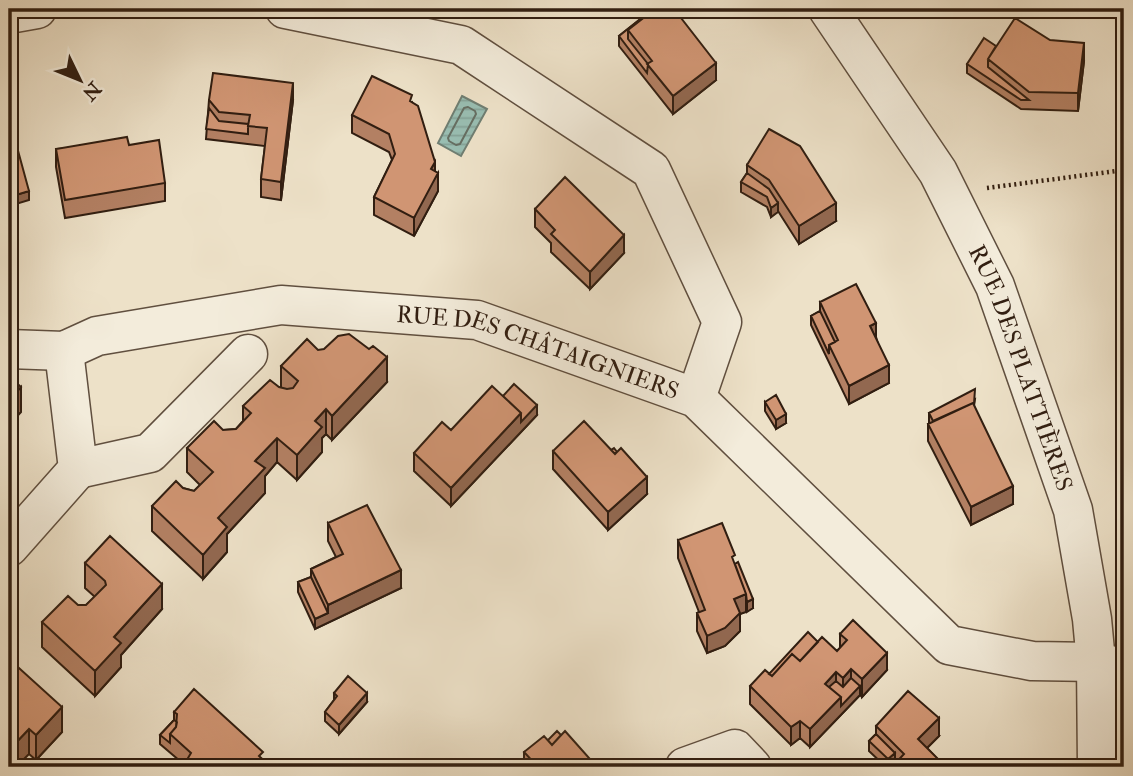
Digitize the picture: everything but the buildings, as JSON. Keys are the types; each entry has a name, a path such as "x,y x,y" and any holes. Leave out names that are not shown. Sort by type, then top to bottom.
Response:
{"street":[{"path":"9,14 37,9"},
{"path":"285,9 461,45 651,170 722,322 696,398"},
{"name":"RUE DES PLATTIÈRES","path":"828,9 938,172 995,286 1073,510 1092,619 1110,665 1097,767"},
{"name":"RUE DES CHÂTAIGNIERS","path":"9,349 64,351 97,336 281,305 477,320 696,398 949,645 1032,661 1110,665"},
{"path":"64,351 78,469"},
{"path":"9,547 78,469 150,453 248,354"},
{"path":"685,767 735,749 752,767"}],"path":[{"path":"954,200 977,189 1124,170"}],"water":[{"path":"462,96 487,109 461,156 438,143"}]}
